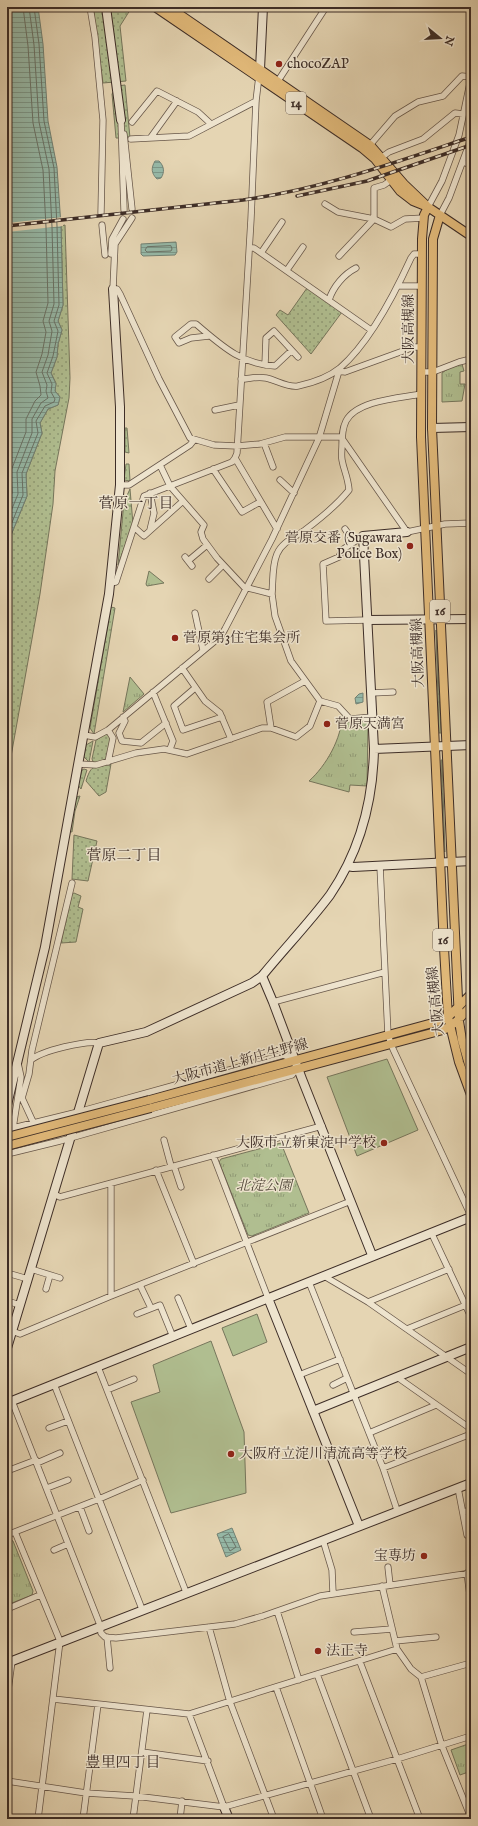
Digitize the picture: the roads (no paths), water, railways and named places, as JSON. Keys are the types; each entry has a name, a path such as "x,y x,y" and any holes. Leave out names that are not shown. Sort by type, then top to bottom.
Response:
{"main road":[{"name":"14","path":"155,7 260,74"},
{"name":"14","path":"168,7 362,148 375,159 400,191 413,201 428,207 471,236"},
{"name":"14","path":"276,85 370,145 404,184 418,195 428,207"},
{"name":"大阪高槻線","path":"428,207 424,218 422,254 421,437 440,863 448,1017 459,1062 471,1095"},
{"name":"大阪高槻線","path":"440,215 433,239 432,428 458,1008 462,1040 471,1072"},
{"name":"大阪市道上新庄生野線","path":"7,1146 295,1060 440,1021 448,1017 471,994"},
{"name":"大阪市道上新庄生野線","path":"7,1137 150,1104 391,1044 450,1027 459,1020 471,1006"}],"street":[{"path":"90,7 95,37 103,120 101,213"},
{"path":"106,7 122,120 132,209"},
{"path":"263,7 260,74 256,101 250,248 235,458 277,529"},
{"path":"276,85 326,7"},
{"path":"370,145 395,116 418,102 443,96 462,76 471,78 459,135 442,181 428,207"},
{"path":"132,122 157,91 198,112 211,124"},
{"path":"151,137 177,101"},
{"path":"131,139 189,136 256,101"},
{"path":"382,157 389,152 423,139 455,112 463,114"},
{"path":"122,120 124,210"},
{"path":"440,215 449,198 471,139"},
{"path":"463,162 471,165"},
{"path":"339,256 374,219 374,188 384,185 391,180"},
{"path":"325,204 338,212 374,219 391,227 405,219 424,218"},
{"path":"113,289 116,244 132,218"},
{"path":"7,1105 45,947 79,764 110,583 120,485 120,407 111,273 111,243 113,236 123,219"},
{"path":"260,253 282,222"},
{"path":"102,225 105,255"},
{"path":"287,270 304,247"},
{"path":"250,248 254,248 287,270 371,330"},
{"path":"84,735 95,737 108,730 221,636 277,529 319,438 340,370 371,330 398,286 411,258 414,254 422,254"},
{"path":"329,300 331,292 349,272 356,268"},
{"path":"398,286 422,286"},
{"path":"113,289 117,289 120,294 159,379 190,438 214,446 237,446 264,443 285,437 341,437"},
{"path":"209,336 191,338 179,343 175,337 191,324 196,324 209,336 242,359 265,365 275,366 291,351"},
{"path":"265,365 266,338 274,331 298,357"},
{"path":"241,379 264,378 297,386 324,378 340,370 345,372 414,347 422,347"},
{"path":"422,372 432,372 471,359"},
{"path":"372,717 350,719 338,706 320,701 291,661 275,616 272,594 275,562 277,554 282,546 335,505 349,490 348,478 342,460 341,437 346,420 353,413 379,400 422,394"},
{"path":"215,410 239,405"},
{"path":"432,428 471,427"},
{"path":"341,437 408,532"},
{"path":"120,485 129,485 190,445 194,440"},
{"path":"264,443 273,467"},
{"path":"110,583 116,582 144,496 213,469 235,458"},
{"path":"160,465 170,486 204,525 201,532 203,539 223,565 247,588 272,594"},
{"path":"213,469 242,512 260,502"},
{"path":"280,480 294,493"},
{"path":"150,493 154,513 150,530"},
{"path":"134,527 142,536 183,501"},
{"path":"471,523 436,526 408,532 363,536 342,550 339,557 323,564 326,621 471,619"},
{"path":"345,529 354,542"},
{"path":"32,1060 36,1056 49,1052 90,1042 100,1043 146,1032 252,983 262,976 330,894 347,866 360,835 369,803 373,777 374,749 363,536"},
{"path":"188,561 207,545"},
{"path":"209,579 223,565"},
{"path":"195,613 203,650"},
{"path":"182,668 205,701 215,708 222,717 231,739"},
{"path":"271,728 267,702 305,681"},
{"path":"195,688 174,706 183,730 222,717"},
{"path":"153,692 173,741 170,749"},
{"path":"371,694 393,692"},
{"path":"79,764 96,765 136,754 170,749 187,754 219,744 255,730 271,728 296,737 310,726 320,701"},
{"path":"123,717 125,722 119,733 122,741 141,743 166,723"},
{"path":"108,730 113,738 108,762"},
{"path":"374,749 471,745"},
{"path":"347,866 380,866 471,861"},
{"path":"380,866 388,1035 471,1216 9,1402 37,1462 56,1516 100,1625 101,1633 105,1637 116,1638 235,1624 320,1596 469,1573 471,1635"},
{"path":"34,1124 22,1098 72,882"},
{"path":"45,947 57,951"},
{"path":"273,1002 385,972"},
{"path":"262,976 372,1256"},
{"path":"7,1348 100,1043"},
{"path":"13,1128 34,1124 283,1055 295,1060"},
{"path":"7,1146 13,1128 21,1077 18,1061"},
{"path":"7,1154 70,1138 292,1075 298,1068"},
{"path":"54,1194 60,1197 322,1126"},
{"path":"164,1140 181,1186"},
{"path":"213,1155 359,1526"},
{"path":"156,1170 194,1264"},
{"path":"111,1296 112,1183"},
{"path":"12,1331 20,1334 111,1296 351,1201"},
{"path":"431,1232 471,1316"},
{"path":"368,1302 449,1269"},
{"path":"31,1270 60,1278"},
{"path":"7,1273 28,1279"},
{"path":"46,1290 50,1275"},
{"path":"324,1276 368,1302 471,1374"},
{"path":"309,1282 383,1468 397,1510"},
{"path":"140,1285 151,1308"},
{"path":"178,1298 191,1329"},
{"path":"7,1301 20,1305"},
{"path":"137,1314 160,1305 173,1337"},
{"path":"407,1329 466,1305"},
{"path":"313,1411 471,1347"},
{"path":"299,1375 340,1359"},
{"path":"98,1367 186,1592"},
{"path":"397,1377 471,1429"},
{"path":"333,1385 348,1378"},
{"path":"107,1390 134,1379"},
{"path":"54,1384 142,1609"},
{"path":"369,1433 436,1405"},
{"path":"49,1428 68,1421"},
{"path":"383,1468 471,1434"},
{"path":"7,1471 60,1454"},
{"path":"47,1488 68,1480"},
{"path":"7,1535 80,1507 142,1480"},
{"path":"7,1698 10,1662 100,1625 323,1540 397,1510 471,1483"},
{"path":"458,1488 467,1535 471,1534"},
{"path":"80,1507 89,1531"},
{"path":"462,1513 471,1509"},
{"path":"16,1532 40,1595 60,1641 38,1819"},
{"path":"323,1540 332,1570 333,1594"},
{"path":"54,1550 68,1544"},
{"path":"388,1567 390,1585"},
{"path":"382,1586 397,1649 411,1668 422,1677 442,1746 471,1818"},
{"path":"7,1609 40,1595"},
{"path":"278,1611 299,1680"},
{"path":"209,1627 230,1702 274,1819"},
{"path":"354,1632 392,1629"},
{"path":"107,1636 110,1668"},
{"path":"395,1641 436,1636"},
{"path":"52,1699 190,1714 360,1662 397,1649"},
{"path":"360,1662 420,1819"},
{"path":"422,1677 471,1663"},
{"path":"318,1674 371,1819"},
{"path":"276,1687 323,1819"},
{"path":"84,1819 98,1704"},
{"path":"132,1819 147,1710"},
{"path":"190,1714 229,1819"},
{"path":"7,1781 86,1793 136,1796 224,1807 397,1759 471,1736"},
{"path":"142,1752 208,1761"},
{"path":"180,1819 182,1801"}],"water":[{"path":"7,7 38,7 43,44 48,121 57,167 61,226 63,305 58,321 62,330 58,344 57,357 51,373 56,384 55,391 60,397 58,405 48,409 40,423 42,433 26,474 27,496 7,545"},
{"path":"155,161 159,161 163,169 161,178 157,179 152,170"},
{"path":"176,242 177,252 175,255 143,256 141,254 141,244"},
{"path":"363,693 363,702 356,704 355,698 359,694"},
{"path":"232,1528 241,1550 226,1557 217,1534"}],"railway":[{"path":"7,226 243,200 272,195 358,174 471,137"},
{"path":"297,196 367,181 471,145"}],"place":[{"name":"chocoZAP","path":"279,64"},
{"name":"菅原交番 (Sugawara Police Box)","path":"410,546"},
{"name":"菅原第3住宅集会所","path":"175,638"},
{"name":"菅原天満宮","path":"327,724"},
{"name":"大阪市立新東淀中学校","path":"384,1143"},
{"name":"大阪府立淀川清流高等学校","path":"231,1454"},
{"name":"宝専坊","path":"424,1556"},
{"name":"法正寺","path":"318,1651"}],"district":[{"name":"菅原一丁目","path":"136,503"},
{"name":"菅原二丁目","path":"124,855"},
{"name":"豊里四丁目","path":"123,1762"}],"park label":[{"name":"北淀公園","path":"264,1186"}]}
